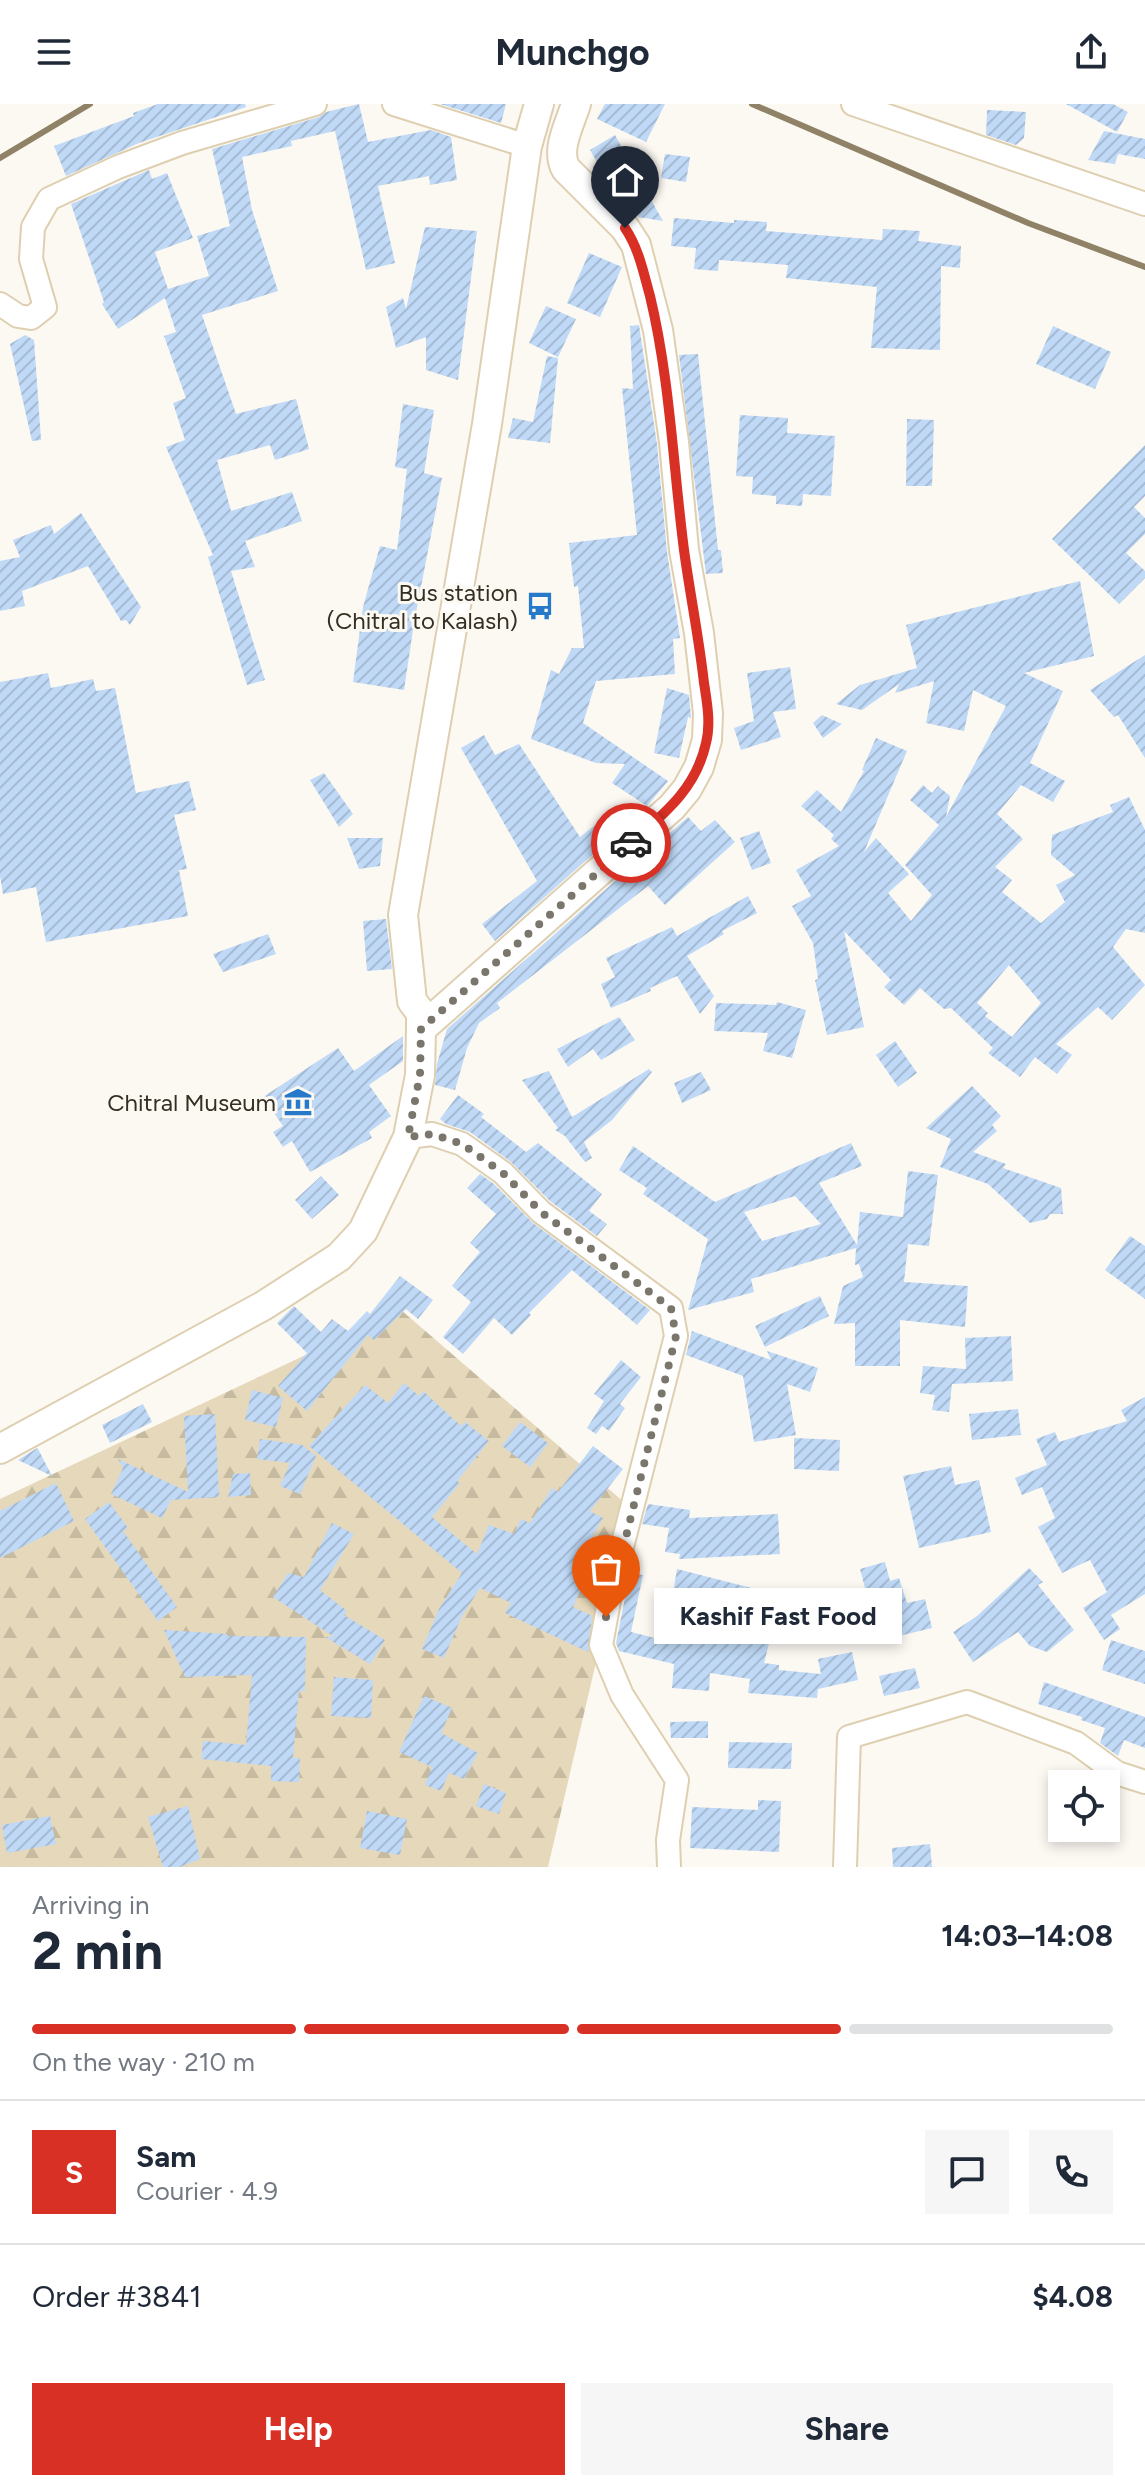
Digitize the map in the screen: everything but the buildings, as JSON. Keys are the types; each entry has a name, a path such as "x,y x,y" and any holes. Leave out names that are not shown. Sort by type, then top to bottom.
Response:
{"street":[{"path":"0,304 18,316 31,318 45,307 31,259 33,227 49,199 118,167 182,143 315,104"},
{"path":"394,104 527,146"},
{"path":"421,1029 672,807 699,767 707,740 708,713 699,633 684,550 674,442 658,330 636,245 625,228 566,169 561,160 576,104"},
{"path":"853,104 1145,204"},
{"path":"0,1449 263,1306 339,1257 363,1231 408,1137 420,1075 421,1013 412,1001 403,915 487,424 527,146 538,108"},
{"path":"408,1137 432,1134 462,1144 503,1173 541,1212 671,1308 676,1336 611,1590 601,1645 622,1695 677,1780 668,1840 669,1867"},
{"path":"845,1867 849,1737 967,1702 1076,1743 1117,1773 1145,1782"}],"green space":[{"path":"401,1310 632,1509 548,1867 0,1867 0,1499"}],"waterway":[{"path":"0,158 90,104"},
{"path":"752,104 1028,223 1145,267"}],"way so far":[{"path":"606,1617 676,1336 671,1308 541,1212 503,1173 462,1144 432,1134 408,1137 420,1075 421,1029 631,843"}],"place":[{"name":"Bus station (Chitral to Kalash)","path":"540,606"},
{"name":"Chitral Museum","path":"298,1102"},
{"name":"Kashif Fast Food","path":"606,1617"}],"route":[{"path":"625,228 636,245 658,330 674,442 684,550 699,633 708,713 707,740 699,767 687,789 672,807 631,843"}]}
